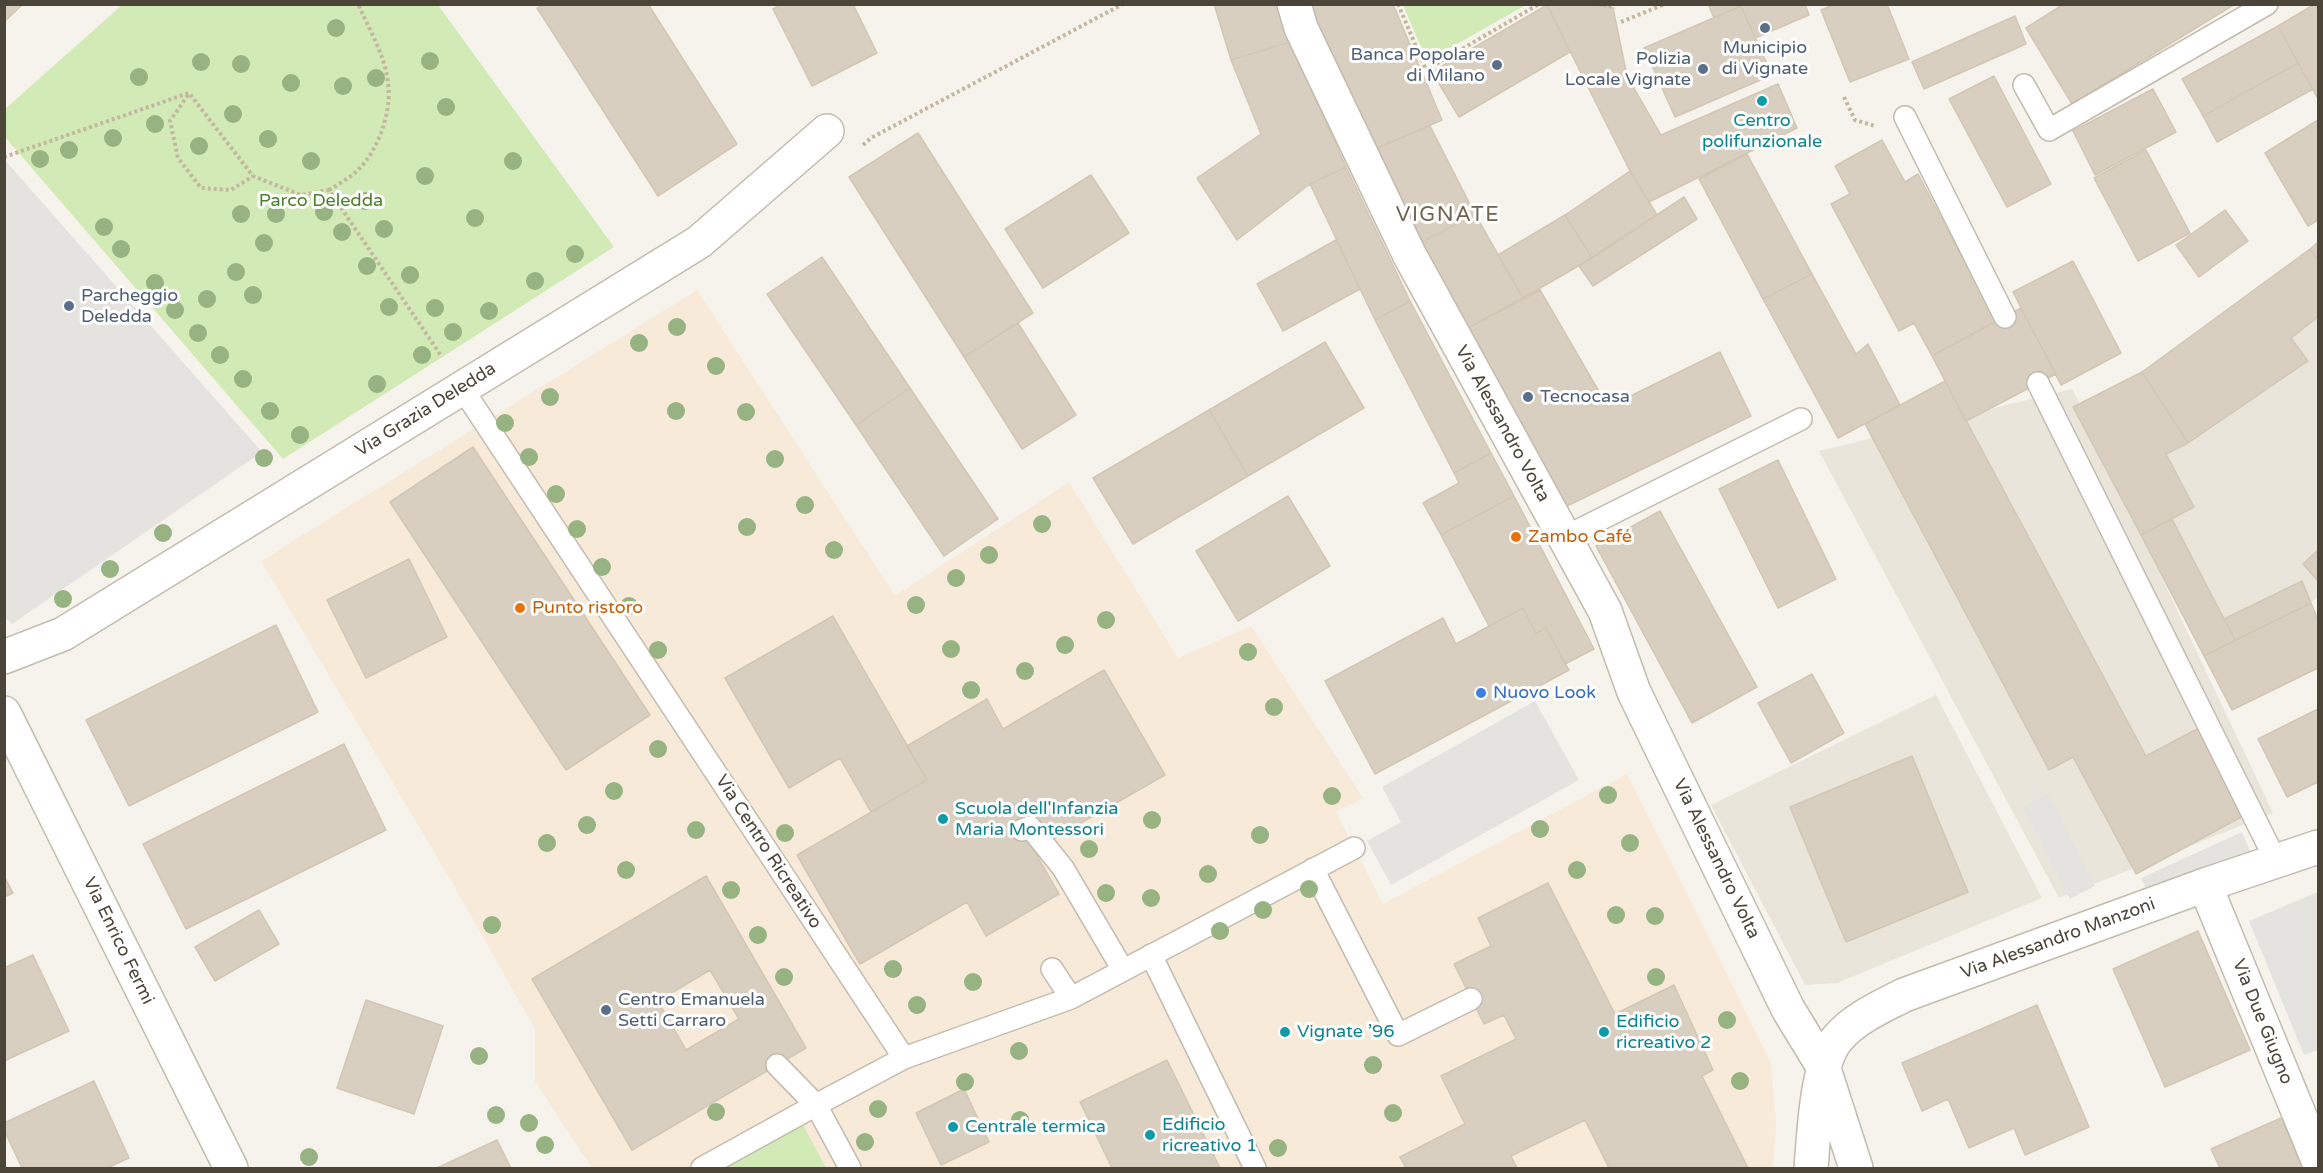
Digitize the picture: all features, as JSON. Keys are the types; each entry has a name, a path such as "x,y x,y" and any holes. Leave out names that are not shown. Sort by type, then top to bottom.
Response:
{"street":[{"name":"Via Alessandro Volta","path":"1294,4 1301,28 1409,254 1605,611 1634,692 1788,1009 1824,1068 1856,1168"},
{"name":"Via Grazia Deledda","path":"4,657 63,634 699,242 826,131"},
{"name":"Via Enrico Fermi","path":"4,713 231,1168"},
{"name":"Via Alessandro Manzoni","path":"1824,1068 1830,1049 1837,1039 1873,1010 1904,996 2205,885 2319,847"},
{"name":"Via Due Giugno","path":"2205,885 2319,1160"},
{"path":"1811,1168 1824,1068"}],"lane":[{"path":"2024,85 2049,130 2267,4"},
{"path":"1905,117 2005,317"},
{"path":"2038,383 2276,861"},
{"name":"Via Centro Ricreativo","path":"462,388 904,1058"},
{"path":"1565,537 1801,419"},
{"path":"1022,831 1030,827 1063,868 1123,970"},
{"path":"702,1168 904,1058 1071,998 1354,848"},
{"path":"1313,869 1398,1035 1472,999"},
{"path":"1151,955 1255,1168"},
{"path":"1052,969 1071,998"},
{"path":"777,1065 816,1105 850,1168"}],"path":[{"path":"189,93 253,176 301,195 329,190 346,180 367,160 382,125 387,104 388,83 382,60 358,4"},
{"path":"1398,4 1426,70 1539,4"},
{"path":"1603,4 1615,8"},
{"path":"1621,22 1665,4"},
{"path":"189,93 170,121 178,158 201,188 231,190 253,176"},
{"path":"4,157 189,93"},
{"path":"329,190 462,388"}],"shaded area":[{"name":"Parcheggio Deledda","path":"4,159 262,452 12,624 4,617"},
{"path":"2318,247 2318,596 2311,603 2204,656 2160,574 2273,813 2059,898 1819,451 2072,389 2080,404 2155,379"},
{"path":"697,290 895,596 1069,482 1178,658 1251,626 1363,798 1336,812 1383,904 1627,774 1771,1063 1776,1123 1773,1168 592,1168 535,1081 535,1029 453,884 261,561"},
{"path":"1936,695 2042,898 1837,983 1805,985 1711,805"},
{"path":"1535,701 1579,780 1391,885 1367,841 1401,822 1382,787"},
{"path":"2048,794 2095,886 2070,899 2023,807"},
{"path":"2242,832 2257,867 2153,904 2141,878"},
{"path":"2318,892 2318,1050 2304,1055 2249,921"}],"green space":[{"name":"Parco Deledda","path":"122,5 438,5 614,247 283,459 5,137 5,109"},
{"path":"1403,5 1526,5 1427,61"},
{"path":"802,1123 826,1168 723,1168"}],"building":[{"path":"4,4 23,4 4,22"},
{"path":"543,4 648,4 737,144 658,196 537,8"},
{"path":"782,4 853,4 877,53 812,86 773,9"},
{"path":"1214,4 1278,4 1290,42 1231,60"},
{"path":"1309,4 1393,4 1442,120 1371,151"},
{"name":"Centro polifunzionale","path":"1589,4 1613,8 1627,76 1661,135 1778,84 1797,128 1649,202 1630,171 1547,5"},
{"name":"Municipio di Vignate","path":"1708,4 1805,4 1809,15 1755,38 1741,6 1714,18"},
{"path":"1835,4 1887,4 1909,59 1850,82 1821,10"},
{"path":"2064,4 2235,4 2072,104 2026,28"},
{"path":"2315,4 2318,6 2318,99 2278,26"},
{"path":"1547,5 1570,52 1459,117 1432,72"},
{"path":"1741,6 1772,75 1675,117 1644,48"},
{"path":"2015,16 2026,44 1924,89 1912,62"},
{"path":"2278,26 2298,63 2203,116 2182,79"},
{"path":"1290,42 1346,167 1310,184 1237,240 1197,178 1261,134 1231,60"},
{"path":"2298,63 2313,89 2217,142 2203,116"},
{"path":"1994,76 2051,184 2007,207 1949,99"},
{"path":"2153,89 2176,132 2095,175 2073,131"},
{"path":"2318,120 2318,220 2308,226 2265,153"},
{"path":"1430,126 1475,214 1422,242 1374,149"},
{"path":"918,133 1033,313 964,357 849,177"},
{"path":"1882,140 1905,182 1918,174 1996,321 1932,356 1914,323 1899,331 1831,204 1850,194 1835,166"},
{"path":"2146,150 2190,233 2138,261 2094,178"},
{"path":"1747,154 1812,274 1763,299 1699,179"},
{"path":"1346,167 1410,301 1375,320 1310,184"},
{"path":"1630,171 1657,215 1592,258 1565,215"},
{"path":"1091,175 1129,233 1043,288 1005,229"},
{"path":"1684,197 1697,219 1593,286 1579,266"},
{"path":"2225,210 2248,241 2199,277 2176,245"},
{"path":"1475,214 1523,298 1468,328 1422,242"},
{"path":"1565,215 1592,258 1523,298 1498,255"},
{"path":"1336,240 1360,289 1283,331 1257,284"},
{"path":"2318,242 2318,260 2310,249"},
{"path":"2310,249 2318,260 2318,317 2291,338 2308,361 2188,443 2142,372"},
{"path":"822,257 910,388 856,425 767,294"},
{"path":"2073,261 2121,353 2061,385 2013,292"},
{"path":"1812,274 1856,354 1868,344 1900,405 1838,438 1763,299"},
{"path":"1540,290 1608,407 1720,352 1751,416 1567,506 1468,328"},
{"path":"1410,301 1491,453 1454,473 1375,320"},
{"path":"2021,308 2056,374 1966,421 1932,356"},
{"path":"1018,323 1076,415 1022,449 964,357"},
{"path":"1325,342 1364,408 1248,476 1209,410"},
{"path":"2142,372 2188,443 2166,454 2194,507 2141,535 2073,407"},
{"path":"1945,381 2146,756 2199,728 2245,815 2136,874 2073,757 2049,770 1865,424"},
{"path":"910,388 998,519 944,556 856,425"},
{"path":"1209,410 1248,476 1133,544 1093,478"},
{"name":"Punto ristoro","path":"473,447 650,715 566,770 390,502"},
{"path":"1491,453 1514,496 1441,535 1423,503 1459,483 1454,473"},
{"path":"1778,460 1836,579 1778,608 1719,489"},
{"path":"1288,496 1330,566 1238,621 1196,551"},
{"path":"1514,496 1594,649 1565,664 1546,628 1536,633 1523,608 1489,626 1441,535"},
{"path":"1660,511 1757,687 1692,723 1596,546"},
{"path":"2172,519 2235,640 2204,656 2141,535"},
{"path":"2318,550 2318,581 2303,564"},
{"path":"409,559 447,637 366,678 327,600"},
{"path":"2302,581 2311,603 2235,640 2224,619"},
{"path":"2311,603 2318,620 2318,668 2232,710 2204,656"},
{"path":"1523,608 1536,633 1546,628 1569,670 1375,774 1325,681 1443,618 1456,644"},
{"path":"833,616 927,780 871,812 840,758 789,788 725,678"},
{"path":"276,625 318,712 129,806 86,720"},
{"name":"Scuola dell'Infanzia Maria Montessori","path":"1104,670 1165,775 1051,840 1036,814 1019,824 1059,894 986,936 967,902 860,964 797,855 927,780 907,746 987,699 1003,729"},
{"path":"1812,674 1844,733 1791,763 1758,703"},
{"path":"2318,709 2318,782 2287,797 2258,739"},
{"path":"344,744 386,830 186,929 143,844"},
{"path":"1912,756 1968,892 1846,942 1790,807"},
{"path":"4,876 13,893 4,897"},
{"name":"Centro Emanuela Setti Carraro","path":"706,876 806,1048 632,1150 532,979","holes":["710,970 739,1019 686,1050 658,1001"]},
{"name":"Edificio ricreativo 2","path":"1548,883 1615,1014 1674,985 1713,1070 1702,1076 1748,1168 1609,1168 1585,1120 1511,1156 1517,1168 1406,1168 1400,1157 1465,1124 1441,1076 1516,1039 1504,1015 1484,1024 1454,964 1491,946 1478,918"},
{"path":"259,910 279,944 215,981 195,947"},
{"path":"2198,931 2250,1050 2165,1087 2113,969"},
{"path":"33,955 69,1031 4,1061 4,968"},
{"path":"366,1000 443,1026 414,1114 337,1088"},
{"path":"2037,1005 2089,1127 2025,1155 2014,1128 1969,1148 1948,1099 1922,1111 1902,1063"},
{"name":"Edificio ricreativo 1","path":"1167,1060 1220,1168 1112,1168 1080,1102"},
{"path":"94,1081 129,1158 107,1168 22,1168 4,1130 4,1123"},
{"name":"Centrale termica","path":"964,1089 989,1142 941,1165 916,1113"},
{"path":"2281,1118 2303,1168 2220,1168 2211,1149"},
{"path":"497,1140 511,1168 437,1168"}],"place":[{"name":"Municipio di Vignate","path":"1765,28"},
{"name":"Banca Popolare di Milano","path":"1497,65"},
{"name":"Polizia Locale Vignate","path":"1703,69"},
{"name":"Centro polifunzionale","path":"1762,101"},
{"name":"Parcheggio Deledda","path":"69,306"},
{"name":"Tecnocasa","path":"1528,397"},
{"name":"Zambo Café","path":"1516,537"},
{"name":"Punto ristoro","path":"520,608"},
{"name":"Nuovo Look","path":"1481,693"},
{"name":"Scuola dell'Infanzia Maria Montessori","path":"943,819"},
{"name":"Centro Emanuela Setti Carraro","path":"606,1010"},
{"name":"Vignate ’96","path":"1285,1032"},
{"name":"Edificio ricreativo 2","path":"1604,1032"},
{"name":"Centrale termica","path":"953,1127"},
{"name":"Edificio ricreativo 1","path":"1150,1135"}],"district":[{"name":"VIGNATE","path":"1448,215"}]}
